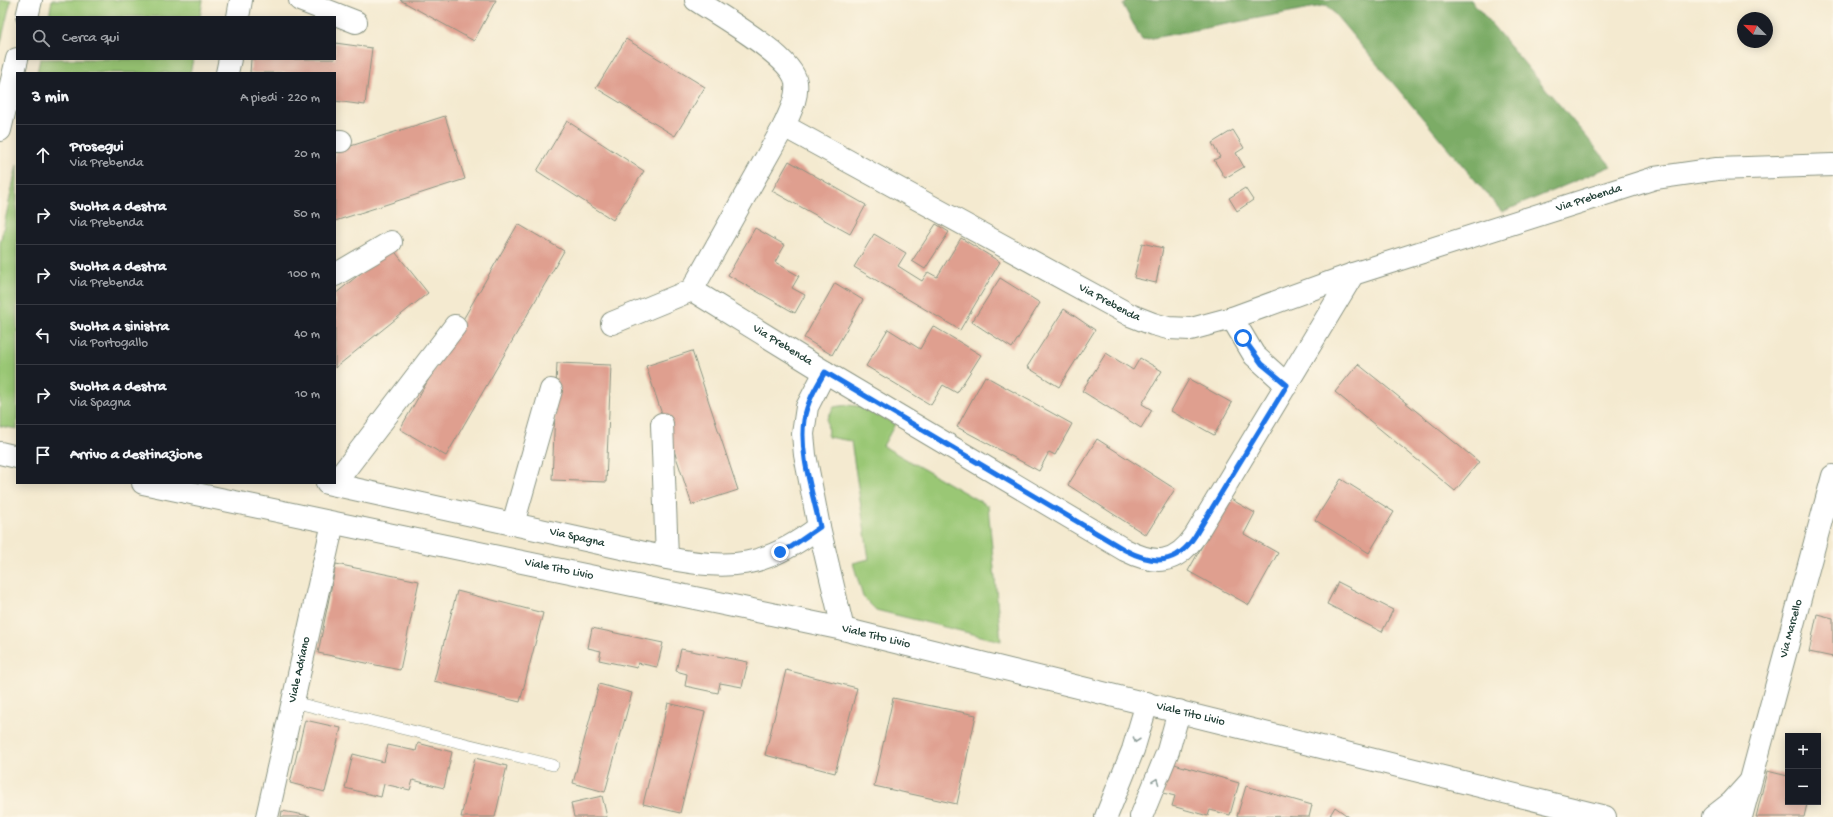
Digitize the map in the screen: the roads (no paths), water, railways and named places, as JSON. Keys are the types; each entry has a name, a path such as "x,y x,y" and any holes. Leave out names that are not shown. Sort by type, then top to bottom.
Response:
{"street":[{"path":"27,16 31,0"},
{"path":"238,16 241,0"},
{"path":"300,0 356,22"},
{"path":"612,323 692,290 784,126 794,104 796,81 789,67 775,53 696,0"},
{"path":"0,125 17,60"},
{"path":"227,72 230,60"},
{"name":"Via Prebenda","path":"784,126 1142,321 1168,328 1192,329 1232,318 1354,274 1655,178 1717,169 1833,165"},
{"path":"336,274 390,242"},
{"name":"Via Prebenda","path":"692,290 825,372 1125,550 1136,556 1164,560 1174,556 1188,546 1354,274"},
{"path":"1232,318 1254,355 1287,385"},
{"path":"336,479 455,326"},
{"path":"825,372 807,407 803,434 805,455 843,629"},
{"path":"514,524 551,390"},
{"path":"662,424 667,558"},
{"path":"0,453 16,457"},
{"name":"Via Marcello","path":"1741,817 1833,476"},
{"name":"Viale Tito Livio","path":"148,484 843,629 1604,817"},
{"name":"Via Spagna","path":"336,484 667,558 718,566 754,562 791,547 820,527"},
{"name":"Viale Adriano","path":"267,817 333,523"},
{"path":"1106,817 1133,750 1147,703"},
{"path":"1141,817 1168,751 1179,711"},
{"name":"Via Marcello","path":"1713,817 1731,803 1751,781"}],"lane":[{"path":"293,702 553,765"}]}
